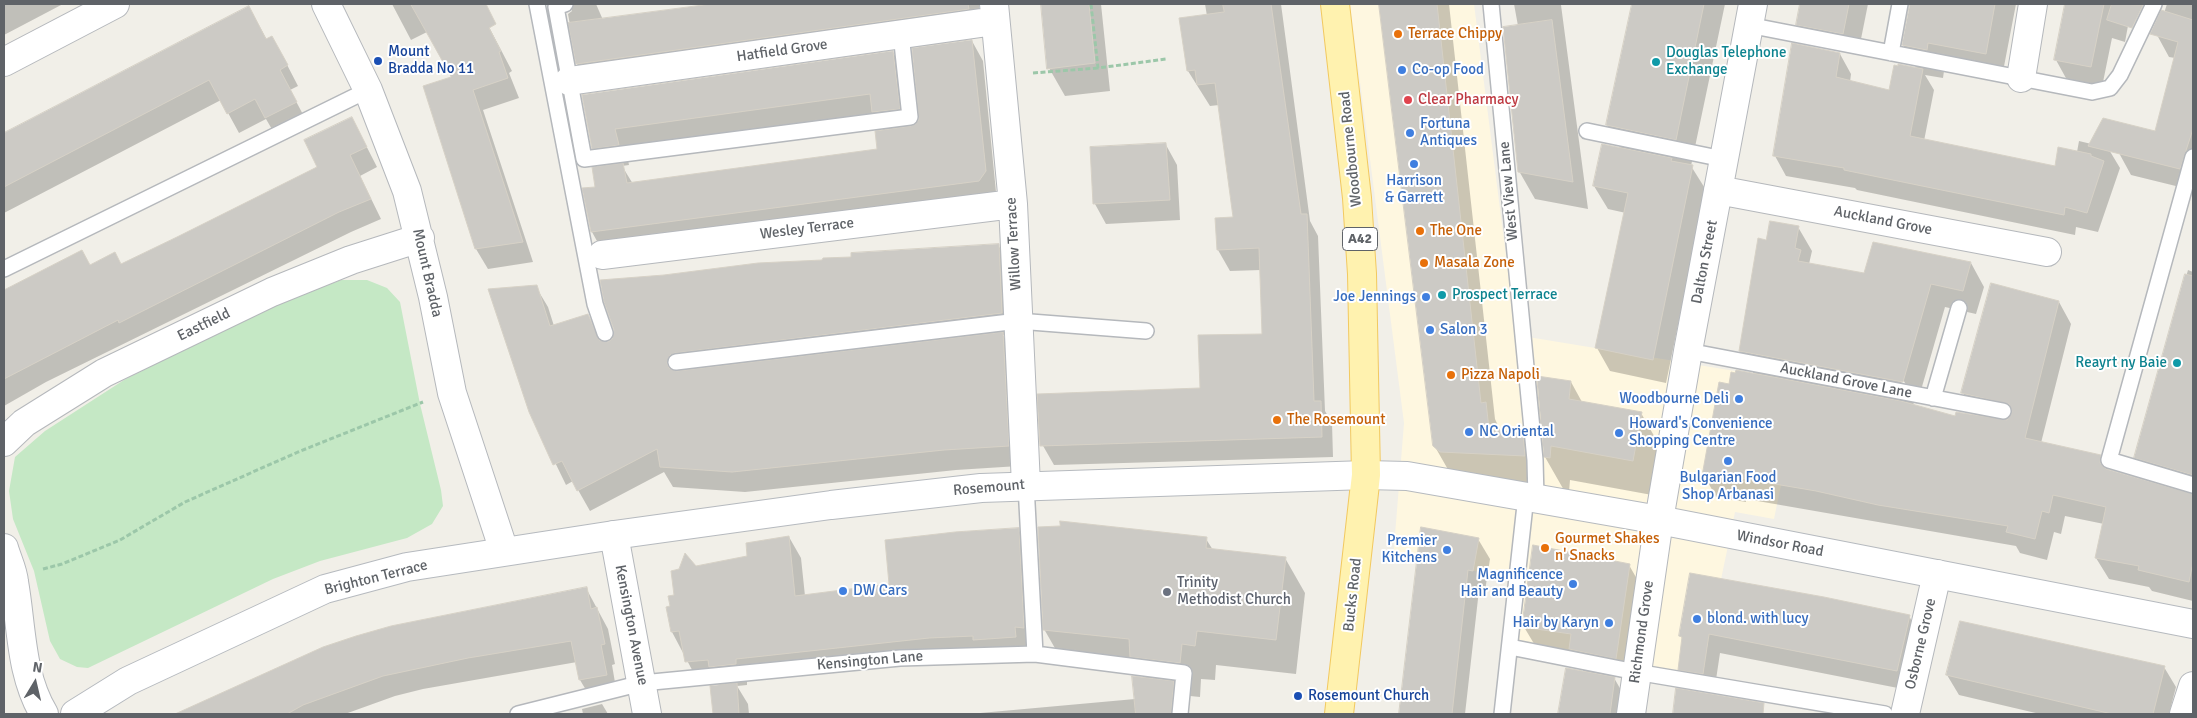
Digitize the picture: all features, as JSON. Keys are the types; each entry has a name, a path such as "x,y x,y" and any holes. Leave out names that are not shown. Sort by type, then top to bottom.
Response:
{"main road":[{"name":"Woodbourne Road","path":"1335,4 1358,198 1362,274 1366,475"},
{"name":"Bucks Road","path":"1339,714 1366,475"}],"street":[{"path":"4,62 115,4"},
{"name":"Mount Bradda","path":"326,4 368,90 407,191 420,238 452,393 504,551"},
{"path":"2021,78 2033,4"},
{"name":"Hatfield Grove","path":"569,81 901,34 994,13"},
{"name":"Willow Terrace","path":"994,13 1012,204 1026,485"},
{"name":"Dalton Street","path":"1659,520 1750,14"},
{"name":"Auckland Grove","path":"1718,190 2047,252"},
{"name":"Wesley Terrace","path":"602,255 1012,204"},
{"name":"Eastfield","path":"4,442 24,423 112,369 272,292 351,260 420,238"},
{"name":"Rosemount","path":"614,535 831,505 1026,485 1366,475"},
{"name":"Windsor Road","path":"1366,475 1423,478 1659,520 2193,624"},
{"name":"Richmond Grove","path":"1631,714 1659,520"},
{"name":"Brighton Terrace","path":"75,714 128,681 325,589 407,567 614,535"},
{"name":"Kensington Avenue","path":"614,535 647,714"},
{"path":"4,548 14,580 22,652 37,702 44,714"},
{"name":"Osborne Grove","path":"1905,714 1937,574"},
{"path":"2184,714 2193,686"}],"lane":[{"path":"537,4 595,304 605,334"},
{"path":"565,4 556,7 584,159 910,116 901,34"},
{"name":"West View Lane","path":"1491,4 1534,450 1531,497 1502,714"},
{"path":"1890,53 1900,4"},
{"path":"1750,14 1890,53 2092,92 2110,88 2120,75 2154,4"},
{"path":"4,269 368,90"},
{"path":"1586,131 1723,159"},
{"path":"2193,159 2109,460 2193,485"},
{"path":"1933,398 1959,308"},
{"path":"676,362 1018,320 1146,331"},
{"name":"Auckland Grove Lane","path":"1688,351 2003,411"},
{"path":"1026,485 1035,654"},
{"path":"1510,647 1636,672 1884,714"},
{"name":"Kensington Lane","path":"518,714 642,684 900,658 1035,654 1184,673 1180,714"}],"path":[{"path":"1091,4 1098,68"},
{"path":"1033,67 1034,74 1166,59"},
{"path":"14,580 62,564 120,540 185,502 298,452 452,393"}],"shaded area":[{"path":"1350,4 1474,4 1516,335 1802,382 1774,519 1735,512 1701,676 1508,644 1514,576 1393,560 1404,423"}],"green space":[{"path":"341,280 367,280 387,288 400,302 420,404 441,490 443,506 432,524 407,538 320,561 273,579 88,668 77,667 60,659 50,641 34,571 13,519 9,491 15,457 45,431 124,380 257,312"}],"building":[{"path":"411,4 486,4 496,24 489,28 501,51 499,52 508,78 473,90 523,242 475,249 423,86 451,77"},
{"path":"711,4 968,4 969,9 576,64 568,23"},
{"path":"1041,4 1089,4 1095,63 1047,69"},
{"path":"1223,4 1271,4 1301,214 1307,214 1314,401 1321,401 1322,437 1040,446 1037,394 1200,388 1198,335 1262,334 1259,248 1217,250 1215,218 1233,217 1215,83 1197,85 1195,70 1187,71 1179,18 1224,12"},
{"path":"1379,4 1437,4 1481,403 1486,402 1489,429 1523,434 1525,456 1440,452 1433,446"},
{"name":"Douglas Telephone Exchange","path":"1632,4 1704,4 1676,140 1606,125"},
{"path":"1800,4 1849,4 1843,34 1796,25"},
{"path":"1910,4 1995,4 1986,54 1928,43 1927,50 1902,45"},
{"path":"2065,4 2104,4 2091,67 2054,60"},
{"path":"2112,4 2143,5 2132,28 2107,20"},
{"path":"249,6 266,39 272,36 288,65 280,70 297,102 265,118 255,99 227,114 209,80 4,187 4,133"},
{"path":"2161,10 2193,20 2193,129 2180,169 2088,146 2103,118 2155,131 2178,42 2150,34"},
{"path":"1552,20 1573,182 1518,172 1503,27"},
{"path":"972,40 986,171 979,181 591,232 582,188 595,187 592,167 623,163 627,183 877,149 875,131 911,126 919,120 912,48"},
{"path":"1792,43 1840,53 1836,77 1889,90 1894,65 1898,66 1898,64 1923,69 1910,136 2055,166 2058,147 2091,154 2091,156 2104,161 2087,213 2065,207 2064,215 1844,170 1844,168 1773,156"},
{"path":"893,51 900,109 872,112 870,94 615,129 619,145 592,149 582,95"},
{"path":"352,117 367,147 350,155 371,199 339,212 119,323 118,320 4,379 4,290 82,250 90,265 115,252 121,264 177,237 317,167 304,140"},
{"path":"1166,143 1170,200 1093,204 1090,147"},
{"path":"1602,144 1672,158 1671,161 1693,165 1653,360 1595,348 1628,193 1593,186"},
{"path":"1770,221 1799,226 1795,248 1801,250 1798,261 1864,273 1873,242 1971,262 1963,291 1931,284 1903,382 1739,351 1758,238 1766,240"},
{"path":"999,244 1002,313 675,353 670,355 667,363 669,368 677,371 1003,332 1009,446 944,450 732,472 660,467 657,449 577,491 562,461 553,465 529,412 488,289 537,285 550,326 588,314 599,340 608,342 612,339 614,330 604,302 600,280 664,275 758,263 851,257 851,253"},
{"name":"Reayrt ny Baie","path":"2185,274 2193,276 2193,475 2134,458"},
{"path":"1991,283 2059,301 2025,438 2101,455 2100,463 2106,469 2193,494 2193,562 2189,582 2138,570 2139,566 2095,558 2106,507 2053,495 2049,513 2042,511 2035,539 2006,532 2008,526 1878,505 1816,491 1734,477 1733,481 1702,476 1719,382 1729,384 1731,372 1735,373 1736,370 1901,401 1955,416 1956,412 2007,420 2012,412 2009,404 1961,393"},
{"path":"1537,376 1571,381 1569,399 1642,412 1633,461 1551,446 1550,458 1544,457"},
{"name":"Trinity Methodist Church","path":"1060,521 1207,537 1206,548 1286,557 1276,640 1197,631 1195,646 1182,644 1180,663 1130,657 1129,639 1043,630 1038,527 1060,526"},
{"path":"1421,527 1479,538 1473,571 1468,570 1452,714 1399,714"},
{"path":"1019,528 1024,628 1015,627 1016,637 973,640 973,636 929,638 736,659 736,664 709,667 708,660 685,662 679,631 671,632 666,607 670,606 668,596 674,595 671,571 679,569 685,553 696,566 747,556 746,543 789,536 795,596 889,584 885,540 955,532"},
{"path":"1533,545 1630,564 1616,659 1569,649 1571,634 1522,627"},
{"path":"1690,573 1824,597 1910,615 1897,671 1709,634 1703,674 1678,670 1682,637 1679,636"},
{"path":"587,587 591,609 597,607 605,644 601,645 607,675 579,680 571,641 468,658 383,676 303,705 287,714 175,714 323,647 356,636 391,626"},
{"path":"1960,621 2165,666 2153,714 2112,714 1946,675"},
{"path":"1566,668 1615,677 1610,714 1558,714"},
{"path":"1132,676 1174,681 1171,714 1136,714"},
{"path":"737,683 739,714 713,714 710,686"},
{"path":"1676,688 1764,703 1763,714 1673,714"}],"place":[{"name":"Terrace Chippy","path":"1398,34"},
{"name":"Mount Bradda No 11","path":"378,61"},
{"name":"Douglas Telephone Exchange","path":"1656,62"},
{"name":"Co-op Food","path":"1402,70"},
{"name":"Clear Pharmacy","path":"1408,100"},
{"name":"Fortuna Antiques","path":"1410,133"},
{"name":"Harrison & Garrett","path":"1414,164"},
{"name":"The One","path":"1420,231"},
{"name":"Masala Zone","path":"1424,263"},
{"name":"Prospect Terrace","path":"1442,295"},
{"name":"Joe Jennings","path":"1426,297"},
{"name":"Salon 3","path":"1430,330"},
{"name":"Reayrt ny Baie","path":"2177,363"},
{"name":"Pizza Napoli","path":"1451,375"},
{"name":"Woodbourne Deli","path":"1739,399"},
{"name":"The Rosemount","path":"1277,420"},
{"name":"NC Oriental","path":"1469,432"},
{"name":"Howard's Convenience Shopping Centre","path":"1619,433"},
{"name":"Bulgarian Food Shop Arbanasi","path":"1728,461"},
{"name":"Gourmet Shakes n' Snacks","path":"1545,548"},
{"name":"Premier Kitchens","path":"1447,550"},
{"name":"Magnificence Hair and Beauty","path":"1573,584"},
{"name":"DW Cars","path":"843,591"},
{"name":"Trinity Methodist Church","path":"1167,592"},
{"name":"blond. with lucy","path":"1697,619"},
{"name":"Hair by Karyn","path":"1609,623"},
{"name":"Rosemount Church","path":"1298,696"}]}
